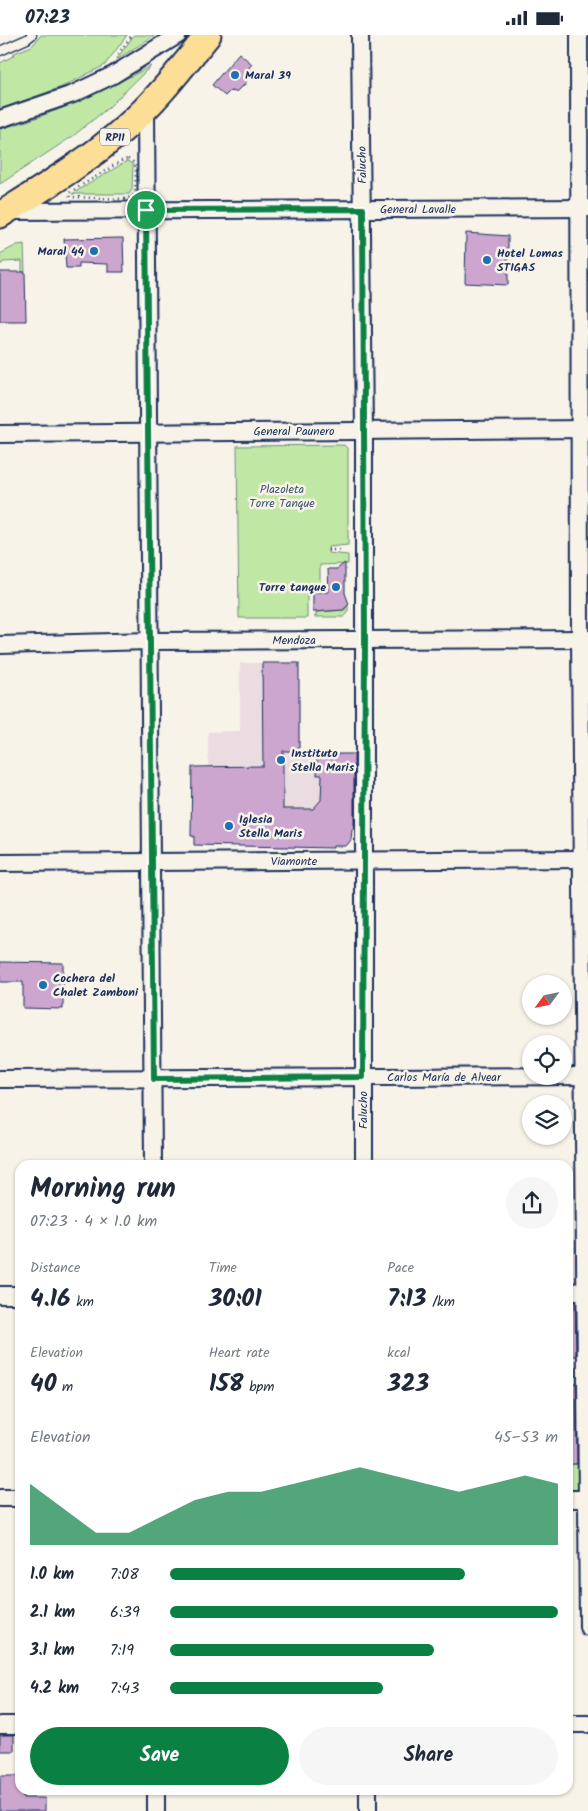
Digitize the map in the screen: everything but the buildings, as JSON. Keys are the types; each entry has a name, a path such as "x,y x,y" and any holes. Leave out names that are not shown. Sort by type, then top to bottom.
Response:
{"main road":[{"name":"RP11","path":"4,213 100,149 146,109 208,35"}],"street":[{"path":"0,119 73,94 113,75 178,35"},
{"name":"Falucho","path":"360,35 363,209 365,639 364,1160"},
{"path":"579,35 584,208 583,429 588,1627"},
{"path":"146,109 153,1160"},
{"name":"General Lavalle","path":"4,213 146,210 584,208"},
{"name":"General Paunero","path":"0,434 583,429"},
{"name":"Mendoza","path":"0,645 150,641 584,639"},
{"name":"Viamonte","path":"0,863 585,859"},
{"name":"Carlos María de Alvear","path":"0,1079 586,1076"},
{"path":"573,1292 587,1291"},
{"path":"0,1295 15,1295"},
{"path":"0,1498 15,1498"},
{"path":"573,1499 588,1499"},
{"path":"573,1724 588,1724"},
{"path":"0,1725 15,1725"},
{"path":"156,1795 156,1811"},
{"path":"368,1795 368,1811"}],"lane":[{"path":"0,51 32,35"}],"path":[{"path":"114,59 132,35"},
{"path":"128,159 136,167 135,192 133,196 127,199 70,197 69,193 123,160 128,159"},
{"path":"328,550 340,550"}],"shaded area":[{"name":"Instituto Stella Maris","path":"240,663 299,663 300,754 354,754 354,829 352,829 351,840 346,846 333,846 333,848 270,847 271,803 208,803 208,732 240,731"},
{"path":"573,1247 588,1247 588,1332 573,1332"}],"green space":[{"path":"41,35 127,35 105,65 62,87 0,109 0,63 13,56 14,53 32,46"},
{"path":"134,35 155,35 116,60"},
{"path":"151,66 109,107 73,136 0,184 0,129 59,110"},
{"path":"127,161 133,164 132,189 129,194 72,194"},
{"path":"24,244 25,272 22,272 22,261 3,262 0,264 0,254 17,245"},
{"name":"Plazoleta Torre Tanque","path":"344,445 348,449 348,545 328,547 328,553 348,555 348,564 320,565 320,588 307,588 307,618 239,618 237,446"},
{"path":"348,604 348,613 344,617 314,617 316,612 345,610"},
{"path":"573,1464 582,1464 582,1499 573,1499"}],"place":[{"name":"Maral 39","path":"235,75"},
{"name":"Maral 44","path":"94,251"},
{"name":"Hotel Lomas STIGAS","path":"487,260"},
{"name":"Torre tanque","path":"336,587"},
{"name":"Instituto Stella Maris","path":"281,760"},
{"name":"Iglesia Stella Maris","path":"229,826"},
{"name":"Cochera del Chalet Zamboni","path":"43,985"}],"route":[{"path":"363,209 365,639 363,1077 154,1079 146,210 363,209"}]}
